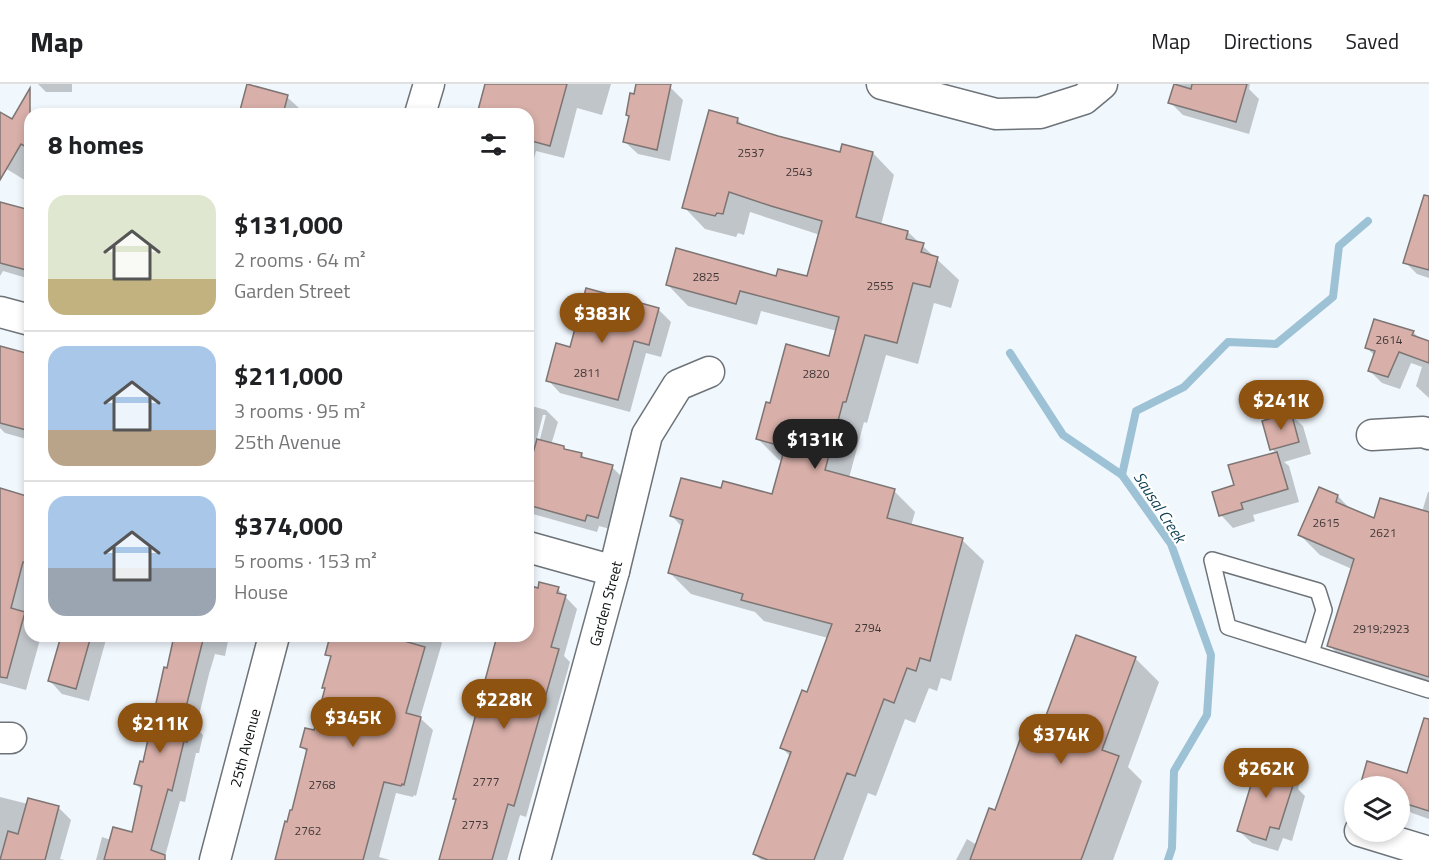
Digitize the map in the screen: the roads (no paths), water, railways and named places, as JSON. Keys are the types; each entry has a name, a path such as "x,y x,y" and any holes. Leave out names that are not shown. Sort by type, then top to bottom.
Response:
{"street":[{"path":"422,108 429,84"},
{"path":"882,84 996,114 1040,113 1084,99 1102,84"},
{"path":"0,312 24,318"},
{"name":"Garden Street","path":"535,860 614,571 647,435 678,385 709,372"},
{"path":"1372,435 1423,432 1429,435"},
{"path":"534,548 614,571"},
{"name":"25th Avenue","path":"214,860 272,642"},
{"path":"1396,842 1429,852"}],"lane":[{"path":"1311,653 1324,610 1318,591 1212,560 1228,627 1429,690"}],"waterway":[{"name":"Sausal Creek","path":"1168,860 1172,848 1174,771 1207,715 1211,655 1171,544 1122,475 1136,411 1184,387 1228,342 1276,344 1333,297 1339,246 1368,221"},
{"path":"1010,353 1063,435 1122,475"}]}
